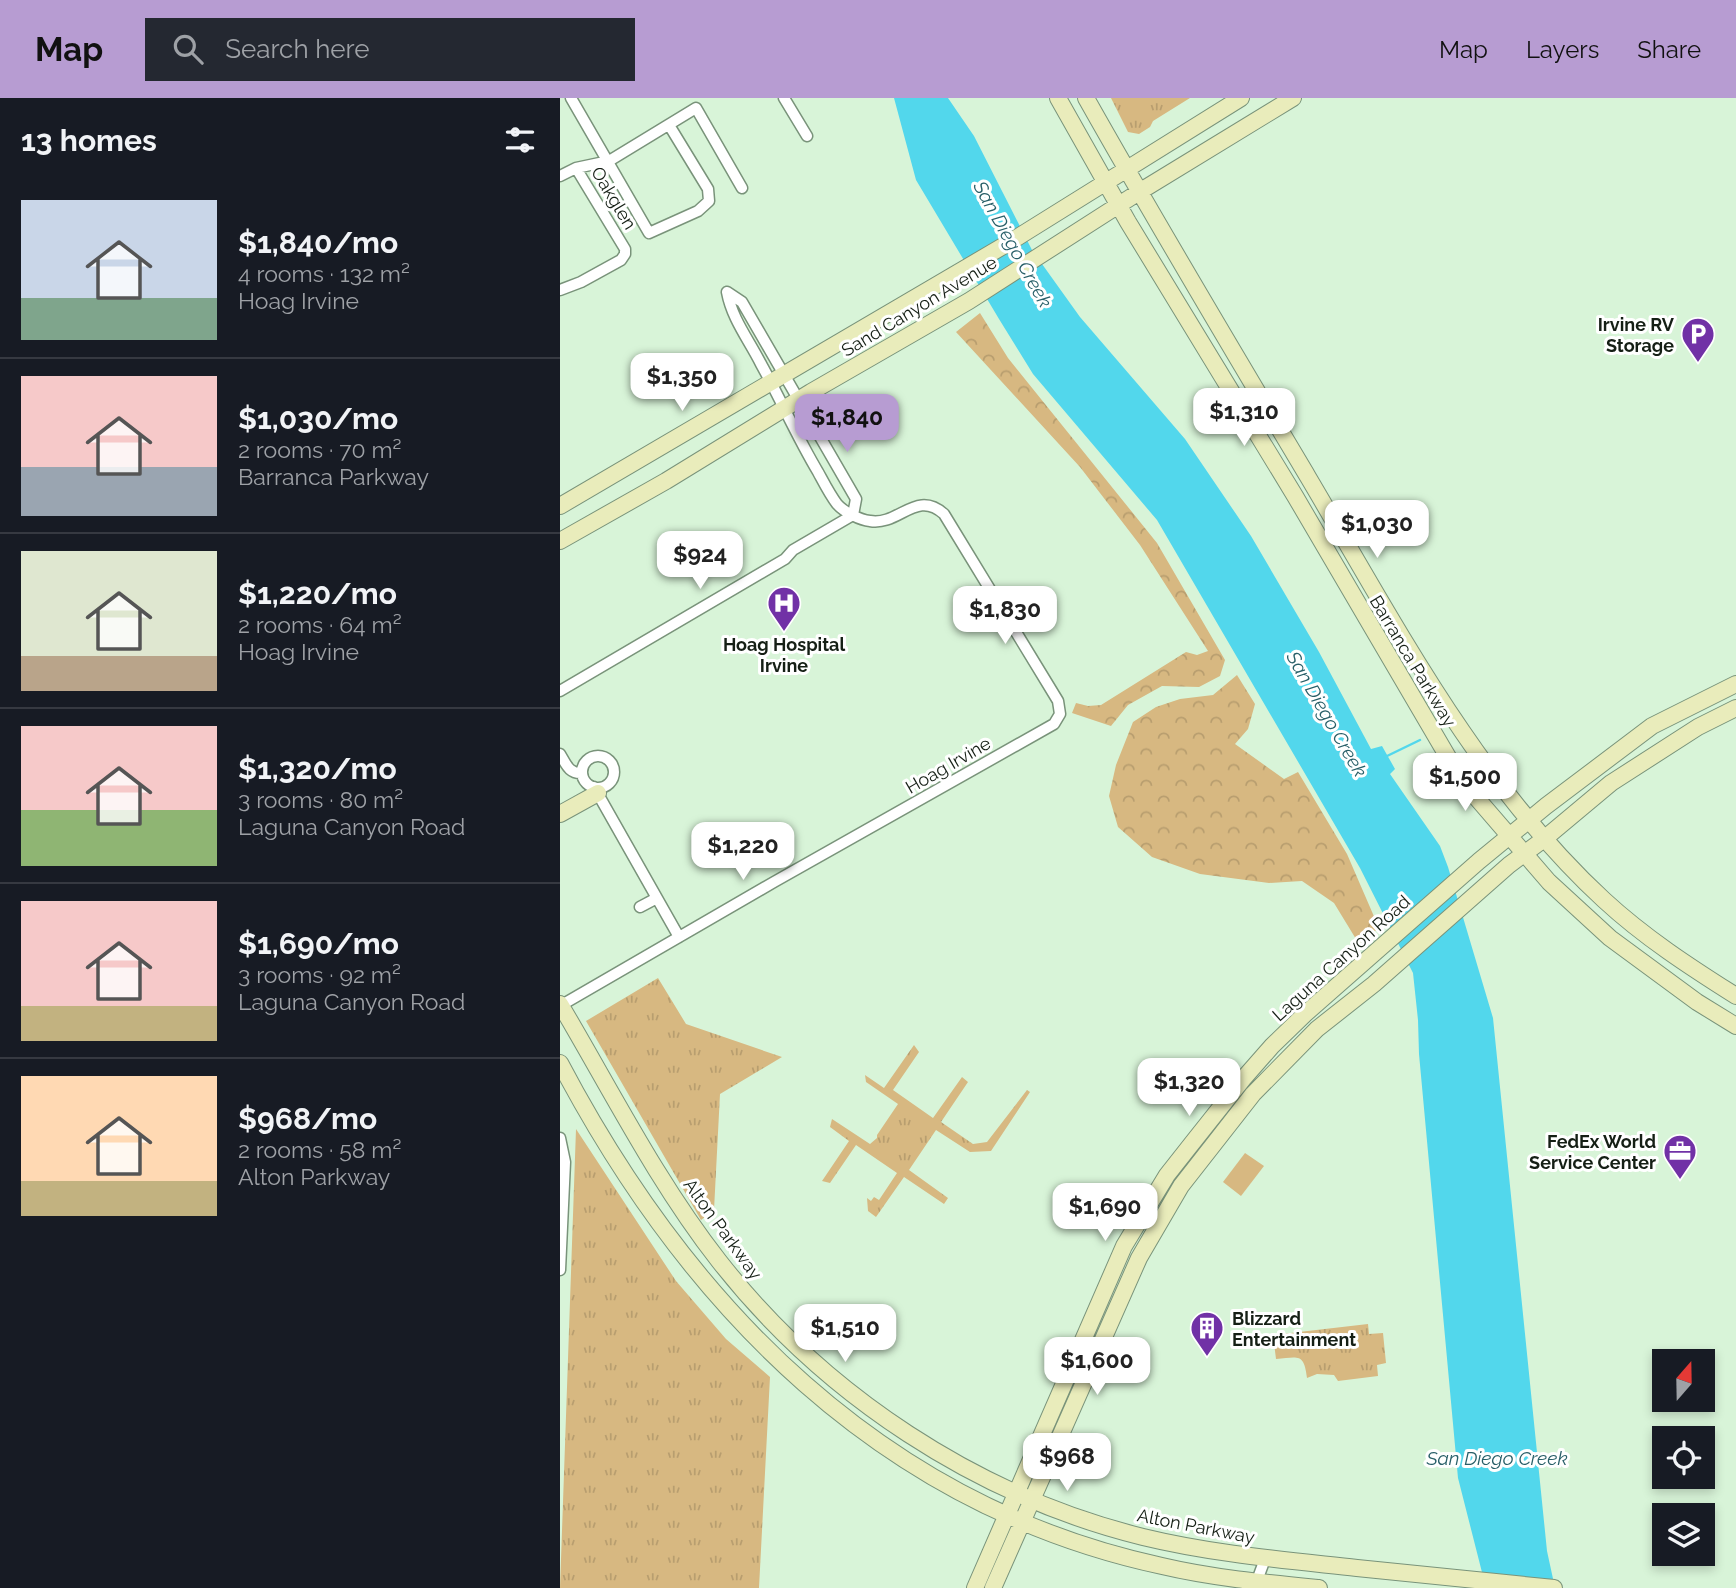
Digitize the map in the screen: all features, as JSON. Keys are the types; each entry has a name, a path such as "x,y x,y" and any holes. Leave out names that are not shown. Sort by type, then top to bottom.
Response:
{"main road":[{"name":"Barranca Parkway","path":"1058,98 1118,206 1295,496 1462,781 1524,856 1610,938 1697,1002 1736,1026"},
{"name":"Barranca Parkway","path":"1086,98 1384,609 1485,764 1544,839 1604,900 1668,951 1736,996"},
{"name":"Sand Canyon Avenue","path":"560,506 956,274 1241,98"},
{"name":"Sand Canyon Avenue","path":"560,541 969,301 1139,192 1293,98"},
{"name":"Laguna Canyon Road","path":"975,1588 1124,1246 1167,1175 1231,1094 1272,1046 1508,836 1652,726 1736,684"},
{"name":"Laguna Canyon Road","path":"993,1588 1139,1258 1181,1186 1253,1094 1317,1029 1393,968 1509,865 1524,856 1611,783 1698,727 1736,708"},
{"path":"560,814 596,790"},
{"name":"Alton Parkway","path":"560,1005 688,1219 730,1275 775,1325 835,1380 889,1420 957,1462 1017,1492 1080,1517 1182,1546 1265,1559 1554,1588"},
{"path":"560,1063 638,1192 710,1288 765,1350 820,1398 877,1442 944,1483 1007,1514 1079,1543 1144,1562 1255,1584 1319,1588"}],"street":[{"name":"Oakglen","path":"571,98 649,233 698,211 709,201 708,189 669,125"},
{"path":"784,98 807,136"},
{"name":"Oakglen","path":"560,176 576,168 609,161 669,125 693,103 742,188"},
{"name":"Oakglen","path":"560,290 621,260 625,254 625,249 576,168"},
{"path":"560,691 785,559 793,551 853,515 856,499 791,405 742,302 727,292 730,309 777,379"},
{"path":"791,405 798,438 838,506 853,515"},
{"name":"Hoag Irvine","path":"560,1005 1059,719 1061,711 1058,701 944,514 937,507 926,504 916,506 885,521 871,522 853,515"},
{"path":"560,754 569,770 575,774 582,773"},
{"path":"596,790 612,779 611,763 603,757 593,757 584,763 582,773 586,782 596,790 679,937"},
{"path":"640,907 657,898"},
{"path":"560,1138 565,1162 560,1270"},
{"path":"1255,1584 1265,1559"}],"green space":[{"path":"1111,98 1190,98 1153,121 1150,127 1139,134 1128,132"},
{"path":"980,313 1008,358 1157,543 1225,660 1220,676 1199,687 1162,686 1128,705 1111,726 1072,713 1076,703 1101,705 1186,652 1197,655 1208,651 1140,545 1080,467 956,332"},
{"path":"1237,675 1255,704 1248,729 1235,744 1284,779 1298,772 1347,854 1379,928 1359,944 1334,903 1302,881 1269,883 1200,874 1152,857 1118,827 1109,796 1116,765 1133,722 1156,707 1180,699 1213,695"},
{"path":"658,978 686,1024 782,1057 720,1094 714,1210 701,1220 586,1021"},
{"path":"914,1045 919,1052 893,1090 933,1118 962,1077 968,1082 941,1122 973,1144 987,1142 1027,1090 1030,1092 991,1151 970,1152 936,1130 909,1170 948,1198 944,1204 904,1177 876,1217 868,1211 867,1198 871,1201 874,1197 879,1200 897,1173 856,1145 830,1183 822,1181 849,1141 830,1127 832,1119 870,1144 877,1138 898,1104 866,1082 865,1075 884,1088"},
{"path":"576,1129 676,1281 726,1339 770,1377 759,1588 560,1588"},
{"path":"1245,1153 1264,1166 1241,1196 1223,1182"},
{"path":"1368,1324 1369,1334 1383,1333 1386,1363 1377,1365 1378,1376 1338,1381 1334,1375 1317,1374 1307,1378 1304,1364 1299,1358 1276,1359 1273,1335"}],"water":[{"name":"San Diego Creek","path":"894,98 948,98 974,136 1032,250 1080,317 1185,439 1251,536 1319,652 1371,749 1382,746 1395,769 1390,774 1440,846 1493,1018 1547,1551 1555,1588 1486,1588 1458,1478 1413,973 1360,868 1157,520 1033,374 916,180"}],"waterway":[{"path":"1385,757 1420,740"}],"place":[{"name":"Irvine RV Storage","path":"1698,364"},
{"name":"Hoag Hospital Irvine","path":"784,633"},
{"name":"FedEx World Service Center","path":"1680,1181"},
{"name":"Blizzard Entertainment","path":"1207,1358"}]}
